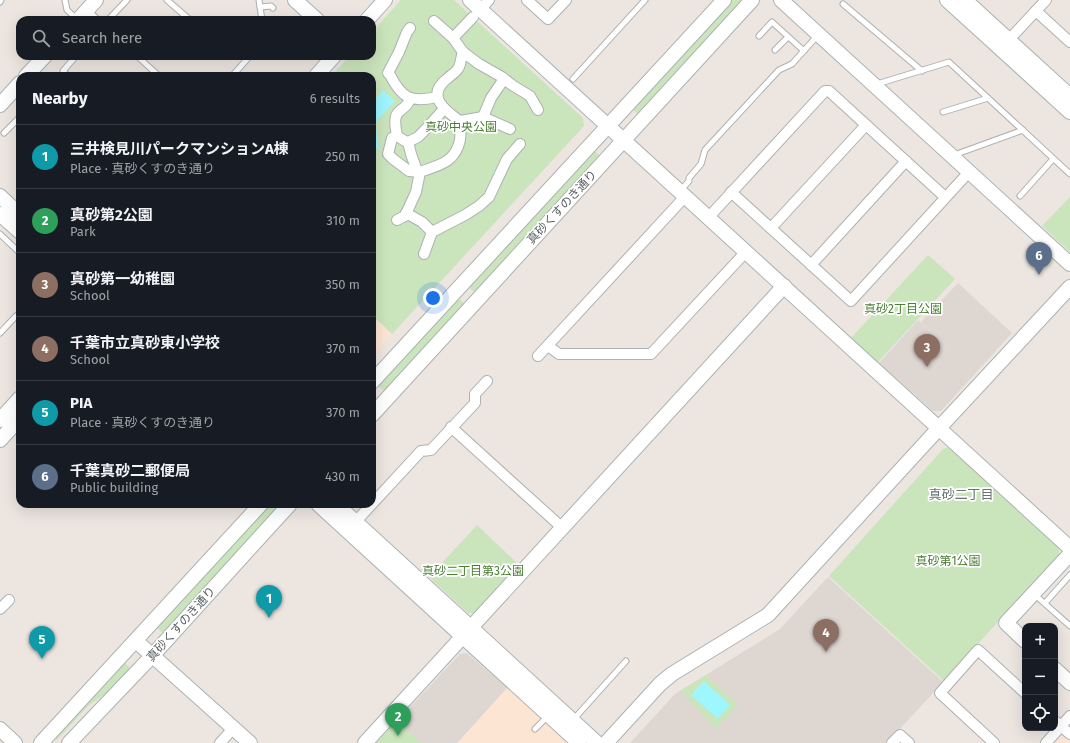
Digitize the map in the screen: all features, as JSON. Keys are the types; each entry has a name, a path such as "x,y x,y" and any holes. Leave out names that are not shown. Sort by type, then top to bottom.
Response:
{"street":[{"path":"294,0 312,16"},
{"path":"371,16 385,0"},
{"path":"527,0 548,20 566,0"},
{"name":"真砂くすのき通り","path":"376,378 724,0"},
{"name":"真砂くすのき通り","path":"376,411 752,0"},
{"path":"781,0 1070,264"},
{"path":"947,0 1070,96"},
{"path":"965,0 1070,112"},
{"path":"1005,44 1046,0"},
{"path":"453,38 478,7 624,140 680,196 708,218 784,286 1070,548"},
{"path":"1036,11 1070,42"},
{"path":"434,21 453,38 463,52 479,64 530,96 538,110"},
{"path":"410,28 389,74 400,92 407,97 415,99 437,97"},
{"path":"463,52 460,58 460,66 455,73 442,83 438,91 437,97 444,109 460,121 483,117 510,129"},
{"path":"30,72 41,60"},
{"path":"320,72 330,60"},
{"path":"483,117 491,98 504,80"},
{"path":"708,218 825,91 829,91 946,197"},
{"path":"0,105 16,92"},
{"path":"397,136 395,117 407,106 410,98"},
{"path":"408,142 424,131 444,109"},
{"path":"397,136 392,138 388,154 409,171 418,171 445,163 452,158 460,140 460,121"},
{"path":"771,228 866,125"},
{"path":"397,136 408,142"},
{"path":"397,220 402,218 406,213 416,192 418,171 410,154 408,142"},
{"path":"424,254 432,232 465,215 489,197 507,159 520,144"},
{"path":"811,264 906,161"},
{"path":"732,192 851,301 969,172"},
{"path":"0,196 16,211"},
{"path":"538,356 680,196"},
{"path":"406,213 422,222 432,232"},
{"path":"0,214 16,228"},
{"path":"548,346 559,354 650,354 742,256"},
{"path":"365,743 784,286"},
{"path":"606,743 660,684 672,674 768,615 1070,286"},
{"path":"459,287 476,302"},
{"path":"376,500 422,451 430,450 475,403 476,394 487,381"},
{"path":"0,420 16,402"},
{"path":"0,440 16,422"},
{"path":"451,427 557,523"},
{"name":"真砂くすのき通り","path":"41,743 136,641 254,508"},
{"name":"真砂くすのき通り","path":"70,743 152,656 286,508"},
{"path":"323,508 597,743"},
{"path":"340,508 467,632 548,715 579,743"},
{"path":"360,517 368,508"},
{"path":"1022,638 1006,623 1070,554"},
{"path":"0,609 9,600"},
{"path":"136,641 243,743"},
{"path":"994,743 940,693 978,650 1022,690"},
{"path":"1058,672 1070,682"},
{"path":"1070,716 1058,723 1070,734"},
{"path":"0,730 15,743"},
{"path":"1046,743 1053,731"},
{"path":"220,743 229,733"},
{"path":"892,743 900,735 909,743"}],"lane":[{"path":"65,0 67,10 85,12"},
{"path":"112,16 127,0"},
{"path":"167,0 185,16"},
{"path":"259,0 261,16"},
{"path":"573,79 645,0"},
{"path":"843,4 922,71"},
{"path":"260,7 271,6 273,8"},
{"path":"760,36 772,22 804,51"},
{"path":"680,196 689,178 701,164 705,150 779,70 792,64 819,34"},
{"path":"775,50 788,36"},
{"path":"64,72 63,71 73,60"},
{"path":"141,60 155,72"},
{"path":"236,72 246,60"},
{"path":"874,85 950,62 1070,174"},
{"path":"943,112 988,98"},
{"path":"4,133 16,121"},
{"path":"952,156 1022,130"},
{"path":"1020,196 1053,159"},
{"path":"0,234 16,249"},
{"path":"0,333 16,316"},
{"path":"1045,603 1070,575"},
{"path":"1034,593 1070,626"},
{"path":"573,721 626,661"},
{"path":"535,729 548,715"}],"shaded area":[{"path":"958,283 1012,333 941,411 933,411 879,363 918,320 954,352 921,322"},
{"path":"376,319 392,334 376,352"},
{"path":"828,577 943,682 887,743 630,743 675,694 780,629"},
{"path":"467,653 507,688 457,743 421,743 397,721 460,654"},
{"path":"507,688 568,743 457,743"},
{"path":"1070,723 1070,743 1052,743"}],"green space":[{"name":"真砂中央公園","path":"401,0 454,0 583,118 584,126 392,334 376,319 376,72 335,72 346,60 376,60 376,28"},
{"path":"730,0 745,0 639,115 631,108"},
{"path":"593,149 601,157 477,291 473,291 470,288 470,283"},
{"path":"1070,197 1070,252 1042,226"},
{"name":"真砂2丁目公園","path":"928,255 955,279 877,363 851,338"},
{"path":"457,299 464,303 463,307 388,389 381,389 379,385 380,382"},
{"name":"真砂第1公園","path":"944,448 949,448 1059,548 1059,555 944,681 829,576"},
{"path":"264,508 278,508 165,635 156,627"},
{"name":"真砂二丁目第3公園","path":"477,525 518,564 474,613 468,613 429,577"},
{"path":"124,662 132,670 118,685 88,706 57,740 54,737"},
{"path":"706,675 738,705 716,729 680,691"},
{"path":"397,721 421,743 376,743"}],"water":[{"path":"383,90 395,101 376,122 376,98"},
{"path":"376,129 379,147 376,150"},
{"path":"704,681 730,705 718,719 691,695"}],"place":[{"name":"千葉真砂二郵便局","path":"1039,275"},
{"name":"真砂第一幼稚園","path":"927,367"},
{"name":"三井検見川パークマンションA棟","path":"269,618"},
{"name":"千葉市立真砂東小学校","path":"826,652"},
{"name":"PIA","path":"42,659"},
{"name":"真砂第2公園","path":"398,736"}],"district":[{"name":"真砂二丁目","path":"961,494"}]}
